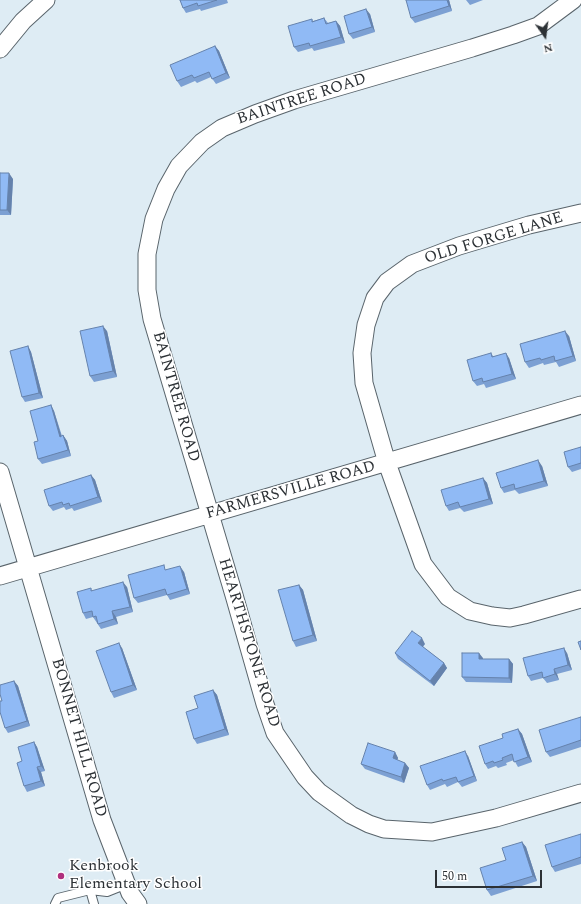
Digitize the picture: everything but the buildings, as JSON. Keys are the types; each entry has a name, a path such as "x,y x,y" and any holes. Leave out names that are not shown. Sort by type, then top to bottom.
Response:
{"street":[{"path":"0,49 23,21 46,0"},
{"name":"BAINTREE ROAD","path":"210,515 152,319 147,290 147,254 154,219 166,189 179,166 202,142 222,128 255,114 294,100 513,35 538,26 573,0"},
{"name":"OLD FORGE LANE","path":"581,214 529,225 459,246 412,264 387,282 375,298 366,325 362,353 364,383 387,463 423,564 448,597 470,611 510,618 524,616 581,599"},
{"name":"FARMERSVILLE ROAD","path":"0,576 581,405"},
{"name":"BONNET HILL ROAD","path":"0,472 102,820 130,893 138,904"},
{"name":"HEARTHSTONE ROAD","path":"210,515 264,704 275,733 301,772 318,792 351,815 369,824 384,829 432,832 496,818 581,793"}],"lane":[{"path":"55,904 58,898 90,890 108,892 127,884"},
{"path":"90,890 94,904"}],"place":[{"name":"Kenbrook Elementary School","path":"61,876"}]}
